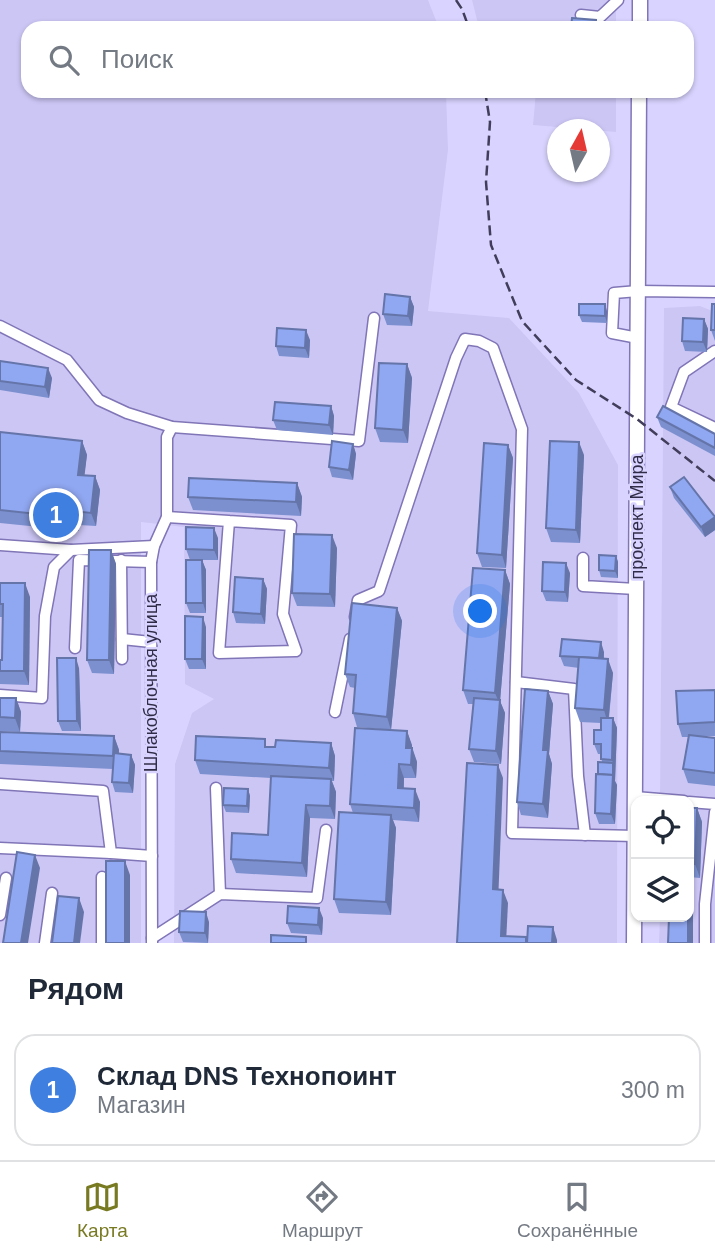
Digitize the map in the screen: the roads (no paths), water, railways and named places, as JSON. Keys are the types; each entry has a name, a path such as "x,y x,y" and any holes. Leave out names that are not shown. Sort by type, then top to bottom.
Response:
{"main road":[{"path":"640,0 640,21"},
{"name":"проспект Мира","path":"635,796 639,98"},
{"name":"проспект Мира","path":"634,943 635,859"}],"street":[{"path":"581,15 600,17 618,0"},
{"path":"638,338 612,333 614,293 715,292"},
{"path":"0,326 67,360 99,400 127,413 172,427 359,441 374,318"},
{"path":"335,712 358,600 379,591 456,358 465,339 479,341 493,348 522,429 512,833 631,836"},
{"path":"715,351 684,372 671,407 715,428"},
{"name":"Шлакоблочная улица","path":"152,941 150,562 167,517 167,437 172,427"},
{"path":"167,517 292,525 284,614 296,651 219,653 229,521"},
{"path":"0,545 71,550 154,546"},
{"path":"0,695 42,698 45,615 54,567 71,550"},
{"path":"583,558 583,586 636,589"},
{"path":"75,648 79,560 150,562"},
{"path":"121,560 122,659"},
{"path":"122,639 151,642"},
{"path":"516,681 574,689 585,835"},
{"path":"0,784 103,791 111,853"},
{"path":"216,788 220,894"},
{"path":"694,802 715,804"},
{"path":"705,943 705,904 715,812"},
{"path":"152,941 220,894 317,898 326,830"},
{"path":"0,848 152,856"},
{"path":"102,877 102,943"},
{"path":"0,915 6,878"},
{"path":"45,943 52,893"}],"railway":[{"path":"456,0 466,21"},
{"path":"486,98 490,122 486,182 491,245 522,321 576,380 637,419 715,481"}],"place":[{"name":"Склад DNS Технопоинт","path":"56,515"}]}
